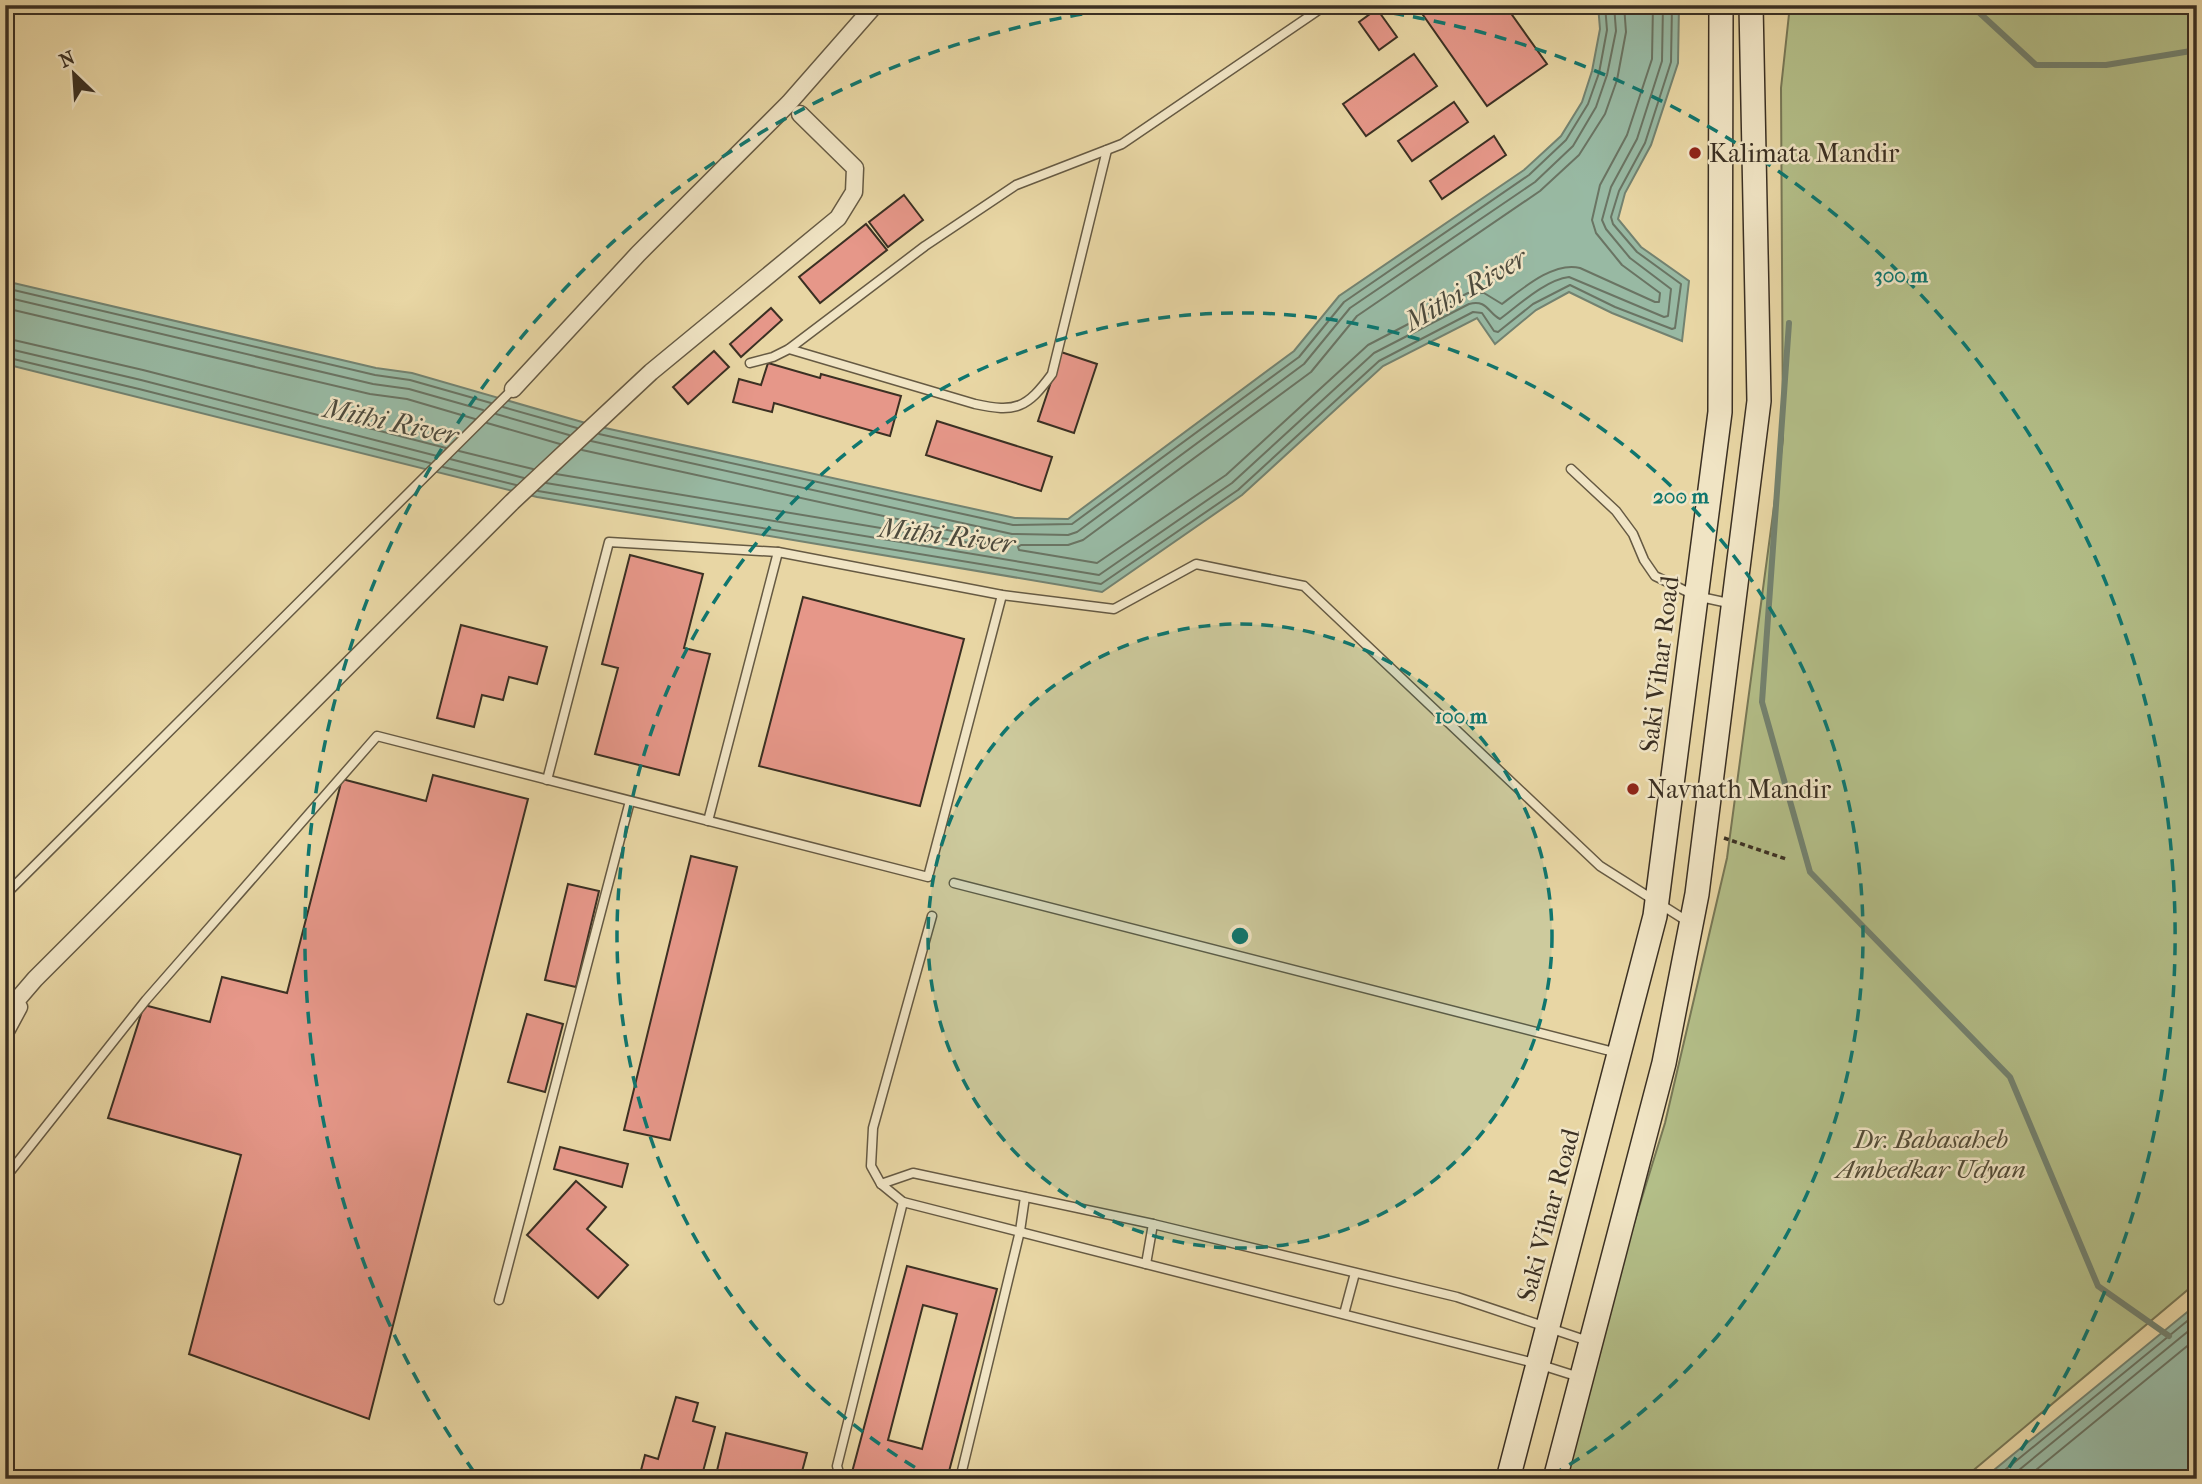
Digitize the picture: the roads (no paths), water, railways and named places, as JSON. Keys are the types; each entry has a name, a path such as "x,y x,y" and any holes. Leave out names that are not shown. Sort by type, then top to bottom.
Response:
{"main road":[{"name":"Saki Vihar Road","path":"1508,1479 1655,916 1720,412 1721,5"},
{"path":"1555,1479 1664,1063 1705,834 1759,401 1751,5"},
{"path":"1720,307 1757,309"},
{"path":"1712,474 1749,480"}],"street":[{"path":"513,389 638,254 789,103 875,5"},
{"path":"5,1014 35,979 512,502 651,372 838,218 854,192 855,168 800,114"},
{"path":"5,1032 35,979"}],"lane":[{"path":"750,363 773,357 789,349 925,246 1016,185 1122,144 1326,5"},
{"path":"789,349 999,409 1017,407 1035,396 1052,374 1107,150"},
{"path":"5,895 513,389"},
{"path":"1571,469 1616,511 1633,534 1644,560 1655,576 1696,596 1733,604"},
{"path":"547,780 609,542 778,552 1002,595 1114,609 1196,564 1304,586 1600,866 1691,924"},
{"path":"708,821 778,552"},
{"path":"5,1178 146,1000 377,736 928,877 1002,595"},
{"path":"499,1300 630,801"},
{"path":"954,883 1618,1053"},
{"path":"932,916 873,1128 871,1166 881,1184 903,1202 1538,1364 1581,1378"},
{"path":"881,1184 913,1173 1153,1224 1457,1297 1591,1342"},
{"path":"960,1479 1020,1231 1025,1197"},
{"path":"841,1479 838,1466 903,1202"},
{"path":"1146,1264 1153,1224"},
{"path":"1344,1314 1355,1273"}],"water":[{"name":"Mithi River","path":"1598,5 1679,5 1678,63 1651,145 1625,193 1618,219 1641,247 1689,281 1682,341 1612,313 1569,292 1536,310 1495,344 1477,318 1383,366 1242,495 1102,592 537,497 5,364 5,281 376,368 412,373 596,426 1015,518 1068,519 1294,351 1339,296 1524,170 1561,136 1582,102 1592,71 1600,29"},
{"path":"2197,1304 2197,1479 1983,1479"}],"waterway":[{"path":"1971,5 2036,65 2106,65 2197,50"},
{"path":"1789,323 1762,702 1810,872 2010,1077 2098,1286 2169,1336"}],"place":[{"name":"Kalimata Mandir","path":"1695,153"},
{"name":"Navnath Mandir","path":"1633,789"}],"park label":[{"name":"Dr. Babasaheb Ambedkar Udyan","path":"1931,1154"}]}
